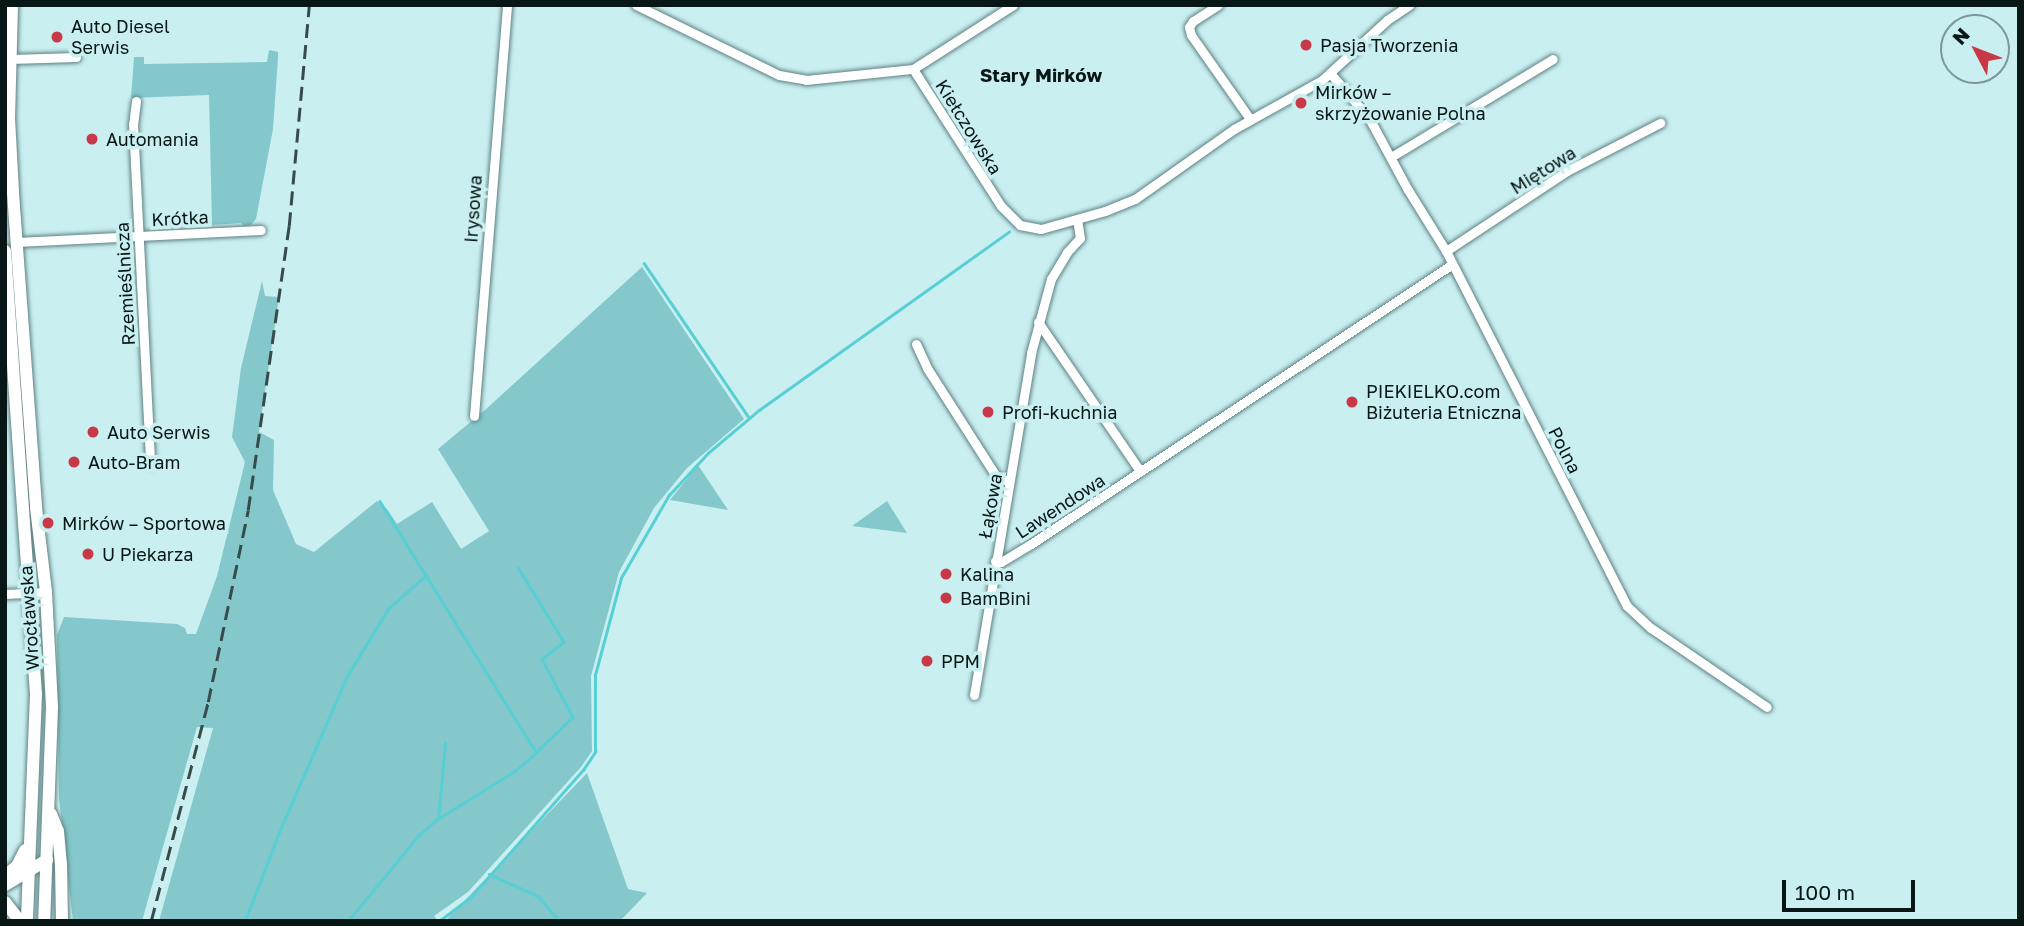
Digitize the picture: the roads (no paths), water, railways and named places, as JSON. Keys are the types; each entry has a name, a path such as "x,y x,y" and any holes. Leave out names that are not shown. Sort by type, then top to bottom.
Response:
{"main road":[{"name":"Wrocławska","path":"12,5 10,59 16,242 36,508 46,592 52,706 47,854"},
{"name":"Wrocławska","path":"5,251 36,694 33,803 26,872 27,921"},
{"name":"Wrocławska","path":"33,803 36,828 47,854"},
{"path":"50,811 58,831 62,921"},
{"path":"5,876 17,866 28,848"},
{"path":"47,854 62,886"},
{"path":"5,885 47,854"},
{"path":"44,921 47,854"},
{"path":"5,902 20,921"}],"street":[{"name":"Irysowa","path":"474,416 507,5"},
{"name":"Kiełczowska","path":"636,5 794,79 821,80 914,69 1011,219 1035,229 1077,220 1135,199 1250,119 1296,97 1330,73 1381,25 1409,5"},
{"path":"914,69 1013,5"},
{"path":"1218,5 1193,21 1189,27 1191,35 1250,119"},
{"path":"10,59 76,57"},
{"path":"1391,157 1553,59"},
{"name":"Polna","path":"1330,73 1369,118 1446,251 1627,606 1651,628 1767,707"},
{"name":"Rzemieślnicza","path":"136,101 133,124 150,464"},
{"name":"Miętowa","path":"1446,251 1567,171 1660,123"},
{"name":"Łąkowa","path":"974,695 1038,322 1058,265 1080,238 1077,220"},
{"name":"Krótka","path":"16,242 261,230"},
{"name":"Lawendowa","path":"995,561 1001,562 1020,551 1451,265"},
{"path":"1038,322 1140,471"},
{"path":"916,344 927,368 996,476 1009,482"},
{"path":"5,594 46,592"}],"waterway":[{"path":"439,921 470,898 583,770 595,752 595,675 621,578 669,495 708,453 759,410 1009,232"},
{"path":"644,263 748,416"},
{"path":"348,921 418,836 436,820 515,771 536,753 380,502"},
{"path":"518,567 564,642 542,659 573,717 536,753"},
{"path":"245,921 280,830 347,676 388,609 425,576"},
{"path":"438,819 445,743"},
{"path":"489,874 538,896 560,921"}],"railway":[{"path":"151,921 208,702 248,510 289,226 309,5"}],"place":[{"name":"Auto Diesel Serwis","path":"57,37"},
{"name":"Pasja Tworzenia","path":"1306,45"},
{"name":"Mirków – skrzyżowanie Polna","path":"1301,103"},
{"name":"Automania","path":"92,139"},
{"name":"PIEKIELKO.com Biżuteria Etniczna","path":"1352,402"},
{"name":"Profi-kuchnia","path":"988,412"},
{"name":"Auto Serwis","path":"93,432"},
{"name":"Auto-Bram","path":"74,462"},
{"name":"Mirków – Sportowa","path":"48,523"},
{"name":"U Piekarza","path":"88,554"},
{"name":"Kalina","path":"946,574"},
{"name":"BamBini","path":"946,598"},
{"name":"PPM","path":"927,661"}],"district":[{"name":"Stary Mirków","path":"1041,75"}]}
